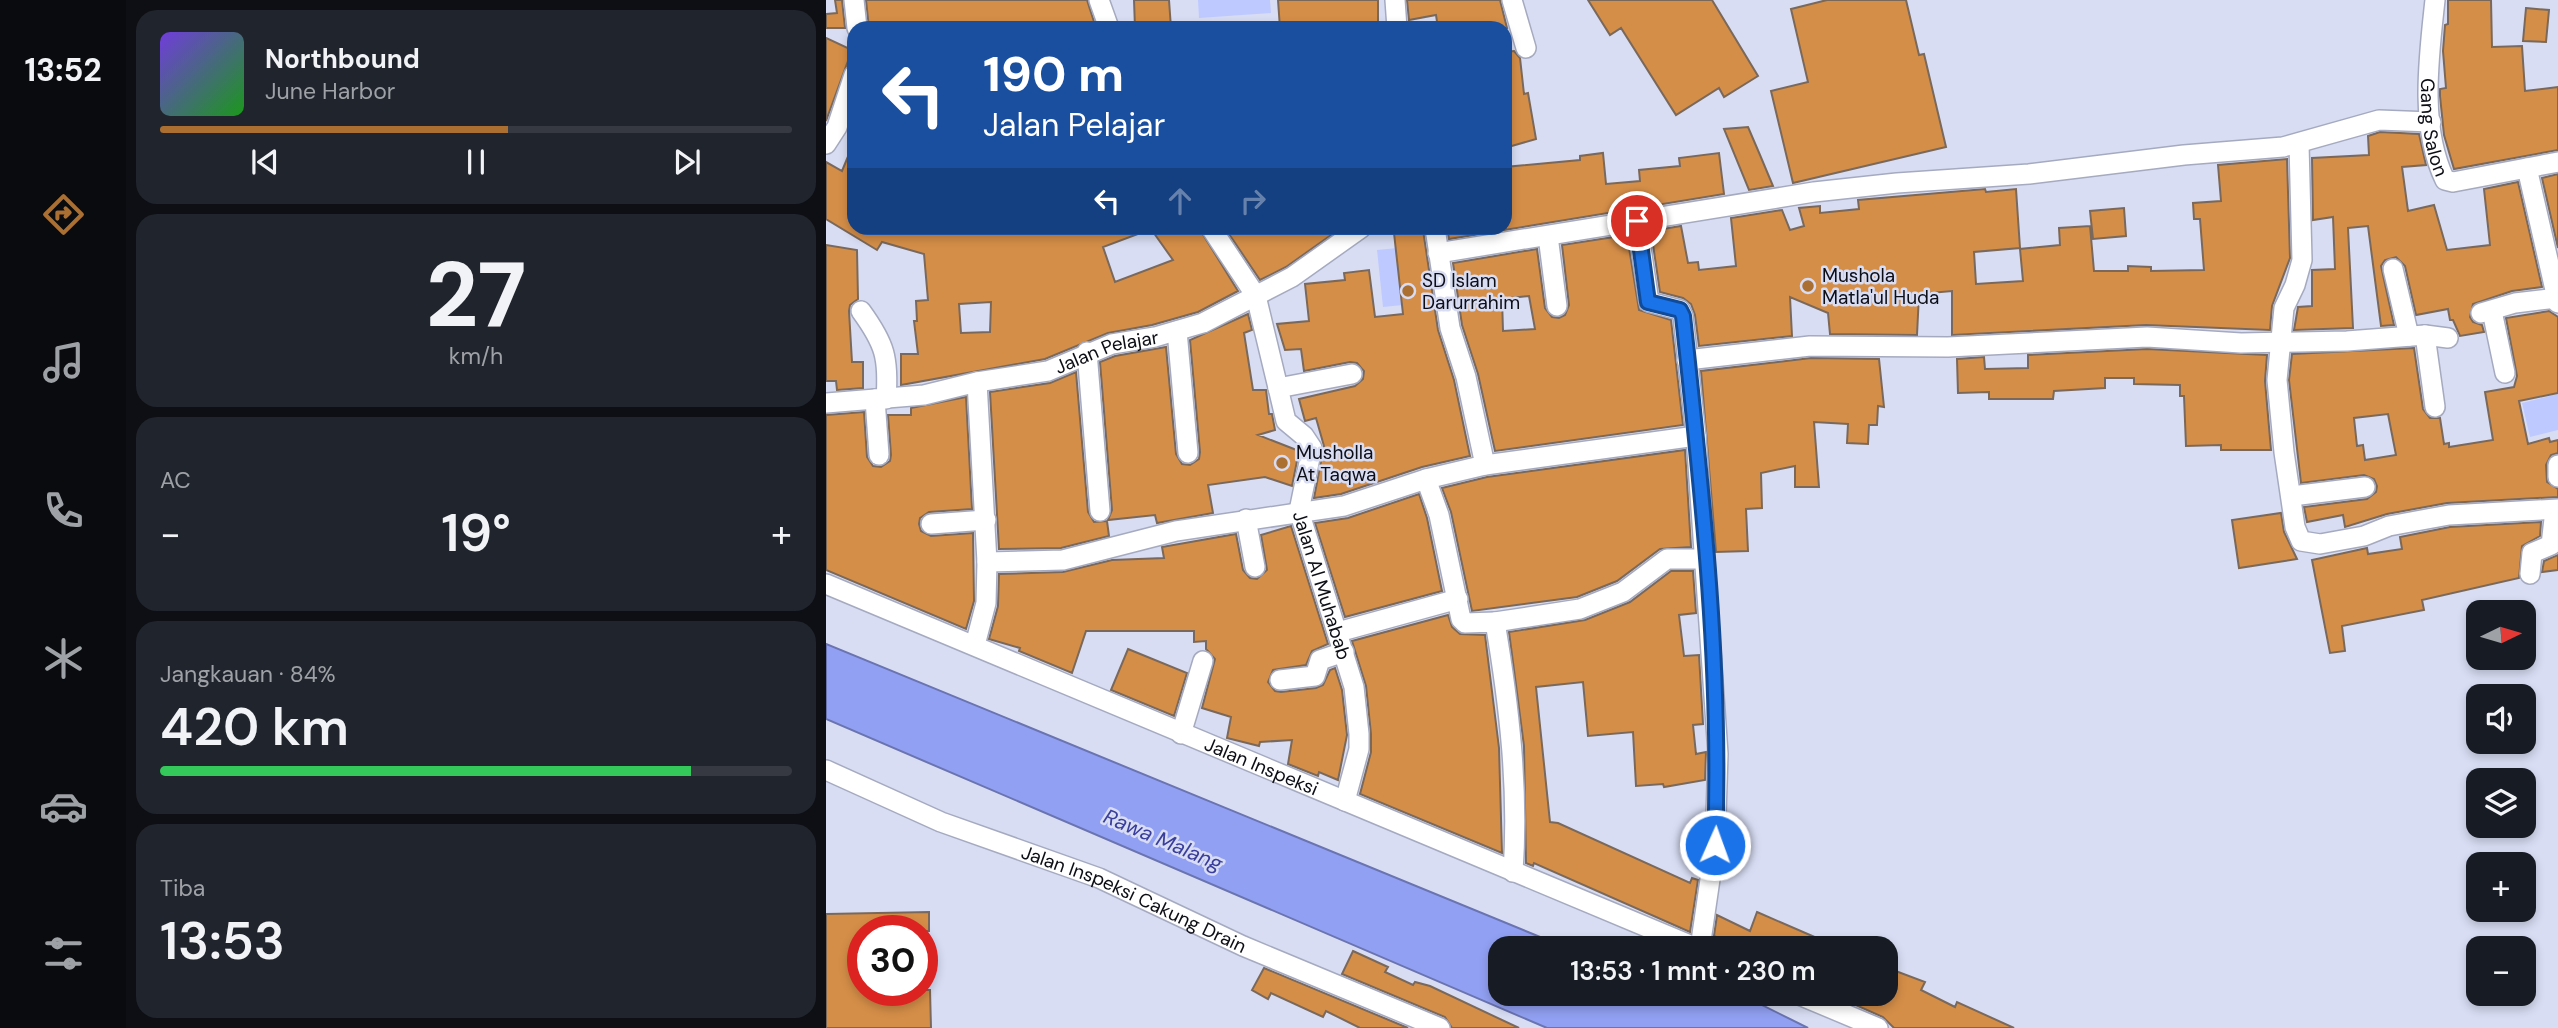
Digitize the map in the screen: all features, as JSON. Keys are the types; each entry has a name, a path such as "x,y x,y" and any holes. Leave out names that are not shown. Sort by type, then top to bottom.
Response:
{"street":[{"path":"854,0 856,21"},
{"path":"1099,0 1107,21"},
{"path":"1395,0 1396,21"},
{"path":"1512,0 1525,48"},
{"name":"Gang Salon","path":"2435,0 2429,55 2431,122 2445,180 2453,182 2558,162"},
{"path":"826,144 837,127 847,96"},
{"path":"1438,253 1883,184 2029,174 2299,144 2362,123 2431,122"},
{"path":"2299,144 2302,260 2295,285 2284,308 2277,380 2295,527 2301,541 2312,545 2449,515 2556,510 2551,545 2532,553 2530,574"},
{"path":"2505,373 2487,312 2515,303 2558,301 2526,168"},
{"path":"1637,221 1648,302 1680,310 1696,436 1718,780 1715,845 1700,936"},
{"name":"Jalan Al Muhabab","path":"1216,235 1256,296 1286,421 1304,436 1312,453 1301,491 1299,511 1354,687 1359,749 1345,802"},
{"name":"Jalan Pelajar","path":"826,403 924,395 978,382 1048,371 1087,352 1203,323 1293,277 1351,235"},
{"path":"1436,235 1450,328 1466,377 1485,465"},
{"path":"1548,236 1557,306"},
{"path":"2393,269 2416,336 2435,407"},
{"path":"861,311 877,333 887,355 880,399 879,455"},
{"path":"1177,331 1188,453"},
{"path":"1687,360 1810,346 1948,346 2147,337 2279,343 2416,336 2448,338"},
{"path":"1087,352 1100,511"},
{"path":"1278,388 1352,374"},
{"path":"975,645 986,603 987,562 978,382"},
{"path":"987,562 1063,559 1145,538 1246,519 1344,506 1426,479 1485,465 1696,436"},
{"path":"2558,465 2558,477"},
{"path":"1426,479 1439,515 1461,619 1465,623 1495,622 1580,609 1623,592 1667,559 1705,559"},
{"path":"2292,496 2365,487"},
{"path":"1246,519 1255,567"},
{"path":"931,524 986,520"},
{"name":"Jalan Inspeksi","path":"826,584 1668,936"},
{"path":"1338,632 1458,599"},
{"path":"1495,622 1506,687 1515,807 1513,873"},
{"path":"1280,680 1315,676 1320,660 1344,652"},
{"path":"1181,734 1203,662"},
{"name":"Jalan Inspeksi Cakung Drain","path":"826,770 942,822 1099,878 1243,946 1440,1028"},
{"path":"1826,1006 1878,1028"}],"shaded area":[{"path":"1198,0 1270,0 1271,13 1199,18"},
{"path":"1407,247 1413,304 1383,307 1377,250"},
{"path":"2558,394 2558,430 2530,437 2522,403"}],"water":[{"name":"Rawa Malang","path":"826,644 1538,936 1488,936 1488,1003 826,719"},
{"path":"1496,1006 1764,1006 1808,1028 1547,1028"}],"building":[{"path":"835,0 842,0 845,28 826,28 826,14 837,13"},
{"path":"866,0 1087,0 1094,21 868,21"},
{"path":"1134,0 1169,0 1170,21 1135,21"},
{"path":"1278,0 1378,0 1378,21 1280,21"},
{"path":"1407,0 1500,0 1505,21 1437,21 1436,15 1409,20"},
{"path":"1588,0 1712,0 1758,76 1724,97 1719,88 1676,115 1621,28 1610,35"},
{"path":"1827,0 1906,0 1919,55 1924,54 1946,147 1793,183 1771,91 1808,82 1791,9"},
{"path":"2448,0 2491,0 2492,47 2522,46 2525,91 2558,87 2558,150 2454,169 2444,135 2440,96 2440,89 2446,88 2443,51 2445,25 2448,24"},
{"path":"2526,8 2549,10 2546,42 2523,41"},
{"path":"826,38 847,48 847,64 826,121"},
{"path":"1512,51 1520,58 1524,94 1528,93 1536,139 1512,146"},
{"path":"1748,127 1773,186 1749,190 1724,129"},
{"path":"2380,132 2419,134 2426,165 2402,167 2408,211 2434,205 2447,250 2490,245 2484,189 2518,182 2542,287 2512,291 2473,304 2470,317 2473,322 2482,325 2484,332 2460,336 2453,320 2450,320 2448,309 2416,315 2405,266 2396,257 2385,260 2381,266 2394,325 2381,326 2368,226 2348,228 2353,328 2294,330 2298,307 2312,306 2312,270 2335,269 2333,217 2313,220 2312,158 2369,155 2368,136"},
{"path":"1603,153 1606,184 1640,181 1639,170 1680,166 1679,158 1719,153 1724,194 1512,229 1512,166 1580,160 1580,156"},
{"path":"847,159 847,232 826,219 826,162 842,171"},
{"path":"2287,159 2290,258 2272,306 2270,330 2146,325 1952,335 1952,291 1919,294 1917,335 1830,334 1828,313 1790,297 1792,336 1699,346 1691,304 1683,298 1660,292 1651,231 1681,226 1688,263 1698,262 1699,270 1736,266 1731,218 1782,210 1790,230 1804,226 1799,208 1820,206 1820,213 1859,209 1858,200 1985,189 1986,192 2016,189 2020,248 1974,252 1976,284 2023,281 2020,249 2060,245 2059,228 2090,226 2094,271 2128,271 2128,266 2151,267 2151,271 2204,270 2200,219 2194,219 2193,203 2221,201 2218,165"},
{"path":"2558,174 2558,248 2542,178"},
{"path":"2124,208 2126,236 2093,239 2090,211"},
{"path":"852,235 1135,235 1103,247 1115,282 1173,260 1155,235 1203,235 1238,291 1198,312 1152,325 1108,333 1045,359 901,385 901,354 918,354 914,321 917,321 916,301 928,300 924,254 882,242 877,250","holes":["991,302 990,332 961,333 959,304"]},
{"path":"1230,235 1331,235 1286,267 1260,280"},
{"path":"1394,235 1424,235 1438,330 1454,380 1470,456 1422,467 1341,494 1314,498 1324,446 1316,418 1305,421 1299,399 1355,386 1363,379 1364,371 1357,363 1350,362 1304,371 1301,349 1285,350 1277,324 1309,321 1305,284 1345,280 1344,273 1369,270 1375,317 1403,314"},
{"path":"1448,235 1473,235 1449,239"},
{"path":"1627,235 1639,310 1671,320 1683,425 1495,451 1478,374 1462,325 1453,263 1537,249 1545,308 1552,317 1559,318 1565,315 1569,305 1562,245","holes":["1529,296 1535,329 1503,331 1502,299"]},
{"path":"826,245 857,250 858,299 850,305 849,311 852,362 863,362 863,388 837,390 836,381 826,381"},
{"path":"2549,311 2558,317 2558,393 2519,401 2528,444 2549,438 2550,442 2558,440 2558,453 2551,455 2546,465 2547,482 2558,489 2558,497 2447,503 2387,514 2345,527 2343,515 2307,522 2304,507 2367,499 2376,492 2377,486 2374,479 2364,475 2301,483 2289,380 2292,354 2414,348 2423,409 2430,418 2440,418 2444,444 2449,443 2449,447 2493,440 2485,392 2514,387 2517,376 2506,318","holes":["2388,414 2396,455 2365,460 2363,445 2357,446 2354,418"]},
{"path":"1248,314 1252,330 1244,333 1253,390 1266,390 1269,414 1272,414 1275,430 1258,435 1299,451 1292,486 1265,477 1208,485 1213,513 1157,523 1155,515 1108,520 1112,510 1100,362 1115,356 1166,347 1176,454 1182,464 1190,465 1199,459 1200,452 1190,340"},
{"path":"2147,349 2267,355 2265,381 2271,450 2221,450 2221,445 2186,446 2184,396 2180,396 2180,385 2134,384 2134,378 2105,378 2105,388 2054,391 2053,399 1989,399 1989,392 1958,393 1957,359 1984,357 1985,369 2028,368 2028,355"},
{"path":"1811,358 1879,359 1884,407 1878,406 1877,425 1869,425 1868,444 1847,443 1848,424 1814,422 1819,487 1795,487 1795,466 1761,473 1762,508 1746,509 1748,551 1716,552 1701,371"},
{"path":"1076,372 1088,512 1094,522 1107,521 1109,536 1061,548 999,549 990,392 1050,383"},
{"path":"966,397 972,509 929,512 920,518 919,524 921,531 931,536 973,533 974,601 966,629 826,570 826,415 864,412 867,457 873,466 881,467 890,461 891,455 888,415 911,415 911,408"},
{"path":"1685,450 1691,547 1660,549 1617,581 1577,597 1472,611 1451,512 1442,488 1487,477"},
{"path":"1419,494 1427,518 1442,591 1345,617 1315,523 1348,518"},
{"path":"2281,513 2284,532 2297,559 2239,568 2232,520"},
{"path":"2541,522 2540,536 2522,546 2519,578 2422,600 2424,610 2342,626 2345,651 2330,653 2312,560 2367,548 2368,554 2402,549 2400,537 2450,527"},
{"path":"1291,526 1328,644 1312,651 1306,665 1273,670 1268,682 1275,691 1281,692 1316,688 1323,685 1330,670 1335,668 1342,690 1347,735 1338,780 1319,772 1318,776 1288,764 1292,740 1260,742 1259,746 1227,738 1231,717 1202,708 1215,659 1206,649 1206,641 1194,642 1194,631 1086,631 1072,673 1019,651 1020,648 989,639 998,606 999,574 1063,572 1112,560 1164,558 1162,547 1236,534 1243,570 1250,578 1257,579 1267,570 1261,535"},
{"path":"2558,555 2558,570 2542,572 2544,561"},
{"path":"1671,571 1693,571 1696,613 1679,615 1684,656 1699,655 1703,724 1693,725 1696,754 1706,752 1705,780 1664,787 1663,784 1636,786 1633,732 1588,736 1583,682 1536,687 1550,822 1558,823 1690,883 1692,878 1698,880 1690,932 1534,863 1533,866 1526,863 1524,746 1509,632 1585,620 1630,602"},
{"path":"1448,615 1452,627 1460,634 1485,635 1499,748 1502,853 1360,794 1371,752 1371,734 1366,686 1352,641"},
{"path":"1128,649 1187,673 1174,716 1111,690"},
{"path":"929,912 929,915 847,915 847,1006 930,1006 931,1028 826,1028 826,914"},
{"path":"1757,912 1812,936 1714,936 1717,915 1750,931"},
{"path":"1353,951 1388,967 1385,972 1413,985 1415,982 1430,986 1519,1028 1452,1028 1445,1017 1342,974"},
{"path":"1264,968 1408,1028 1360,1028 1326,1011 1323,1017 1271,993 1268,999 1252,990"},
{"path":"1898,972 1925,982 1921,990 1955,1007 1957,1002 2014,1028 1894,1028 1883,1017 1858,1006 1898,1006"}],"place":[{"name":"Mushola Matla'ul Huda","path":"1808,286"},
{"name":"SD Islam Darurrahim","path":"1408,291"},
{"name":"Musholla At Taqwa","path":"1282,463"}],"route":[{"path":"1637,221 1648,302 1680,310 1683,316 1696,436 1717,734 1715,845"}]}
